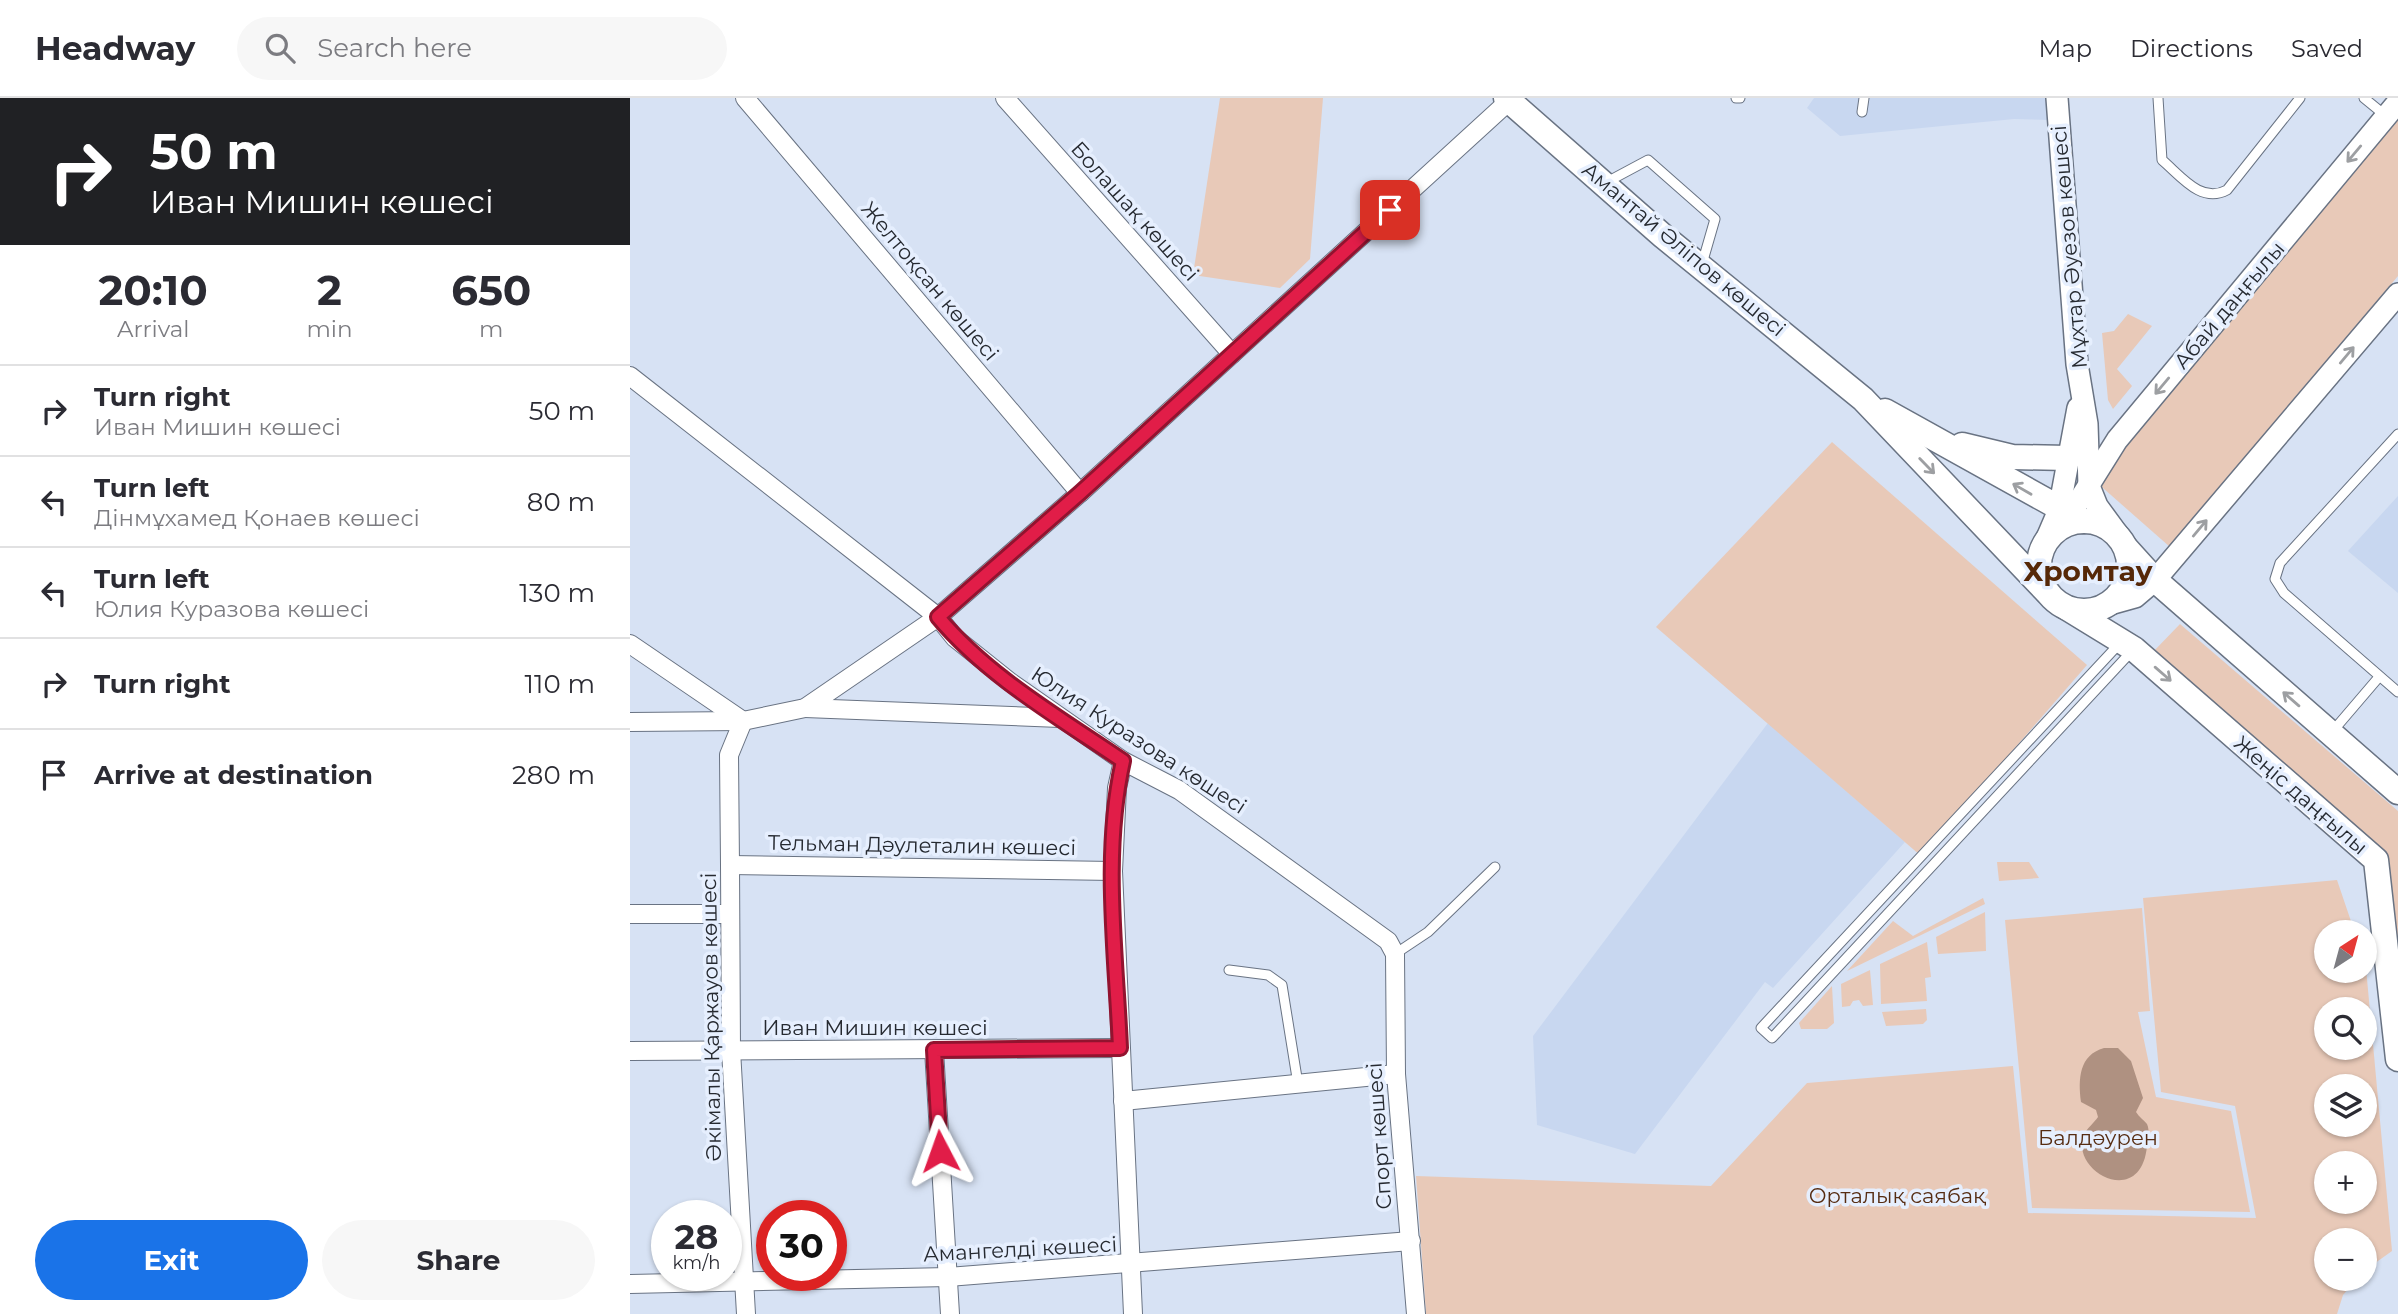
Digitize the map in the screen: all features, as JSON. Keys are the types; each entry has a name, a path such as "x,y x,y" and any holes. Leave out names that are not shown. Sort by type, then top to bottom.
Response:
{"main road":[{"name":"Амантай Әліпов көшесі","path":"1507,100 1701,266 1863,399 2046,590"},
{"name":"Амантай Әліпов көшесі","path":"1863,399 2071,515"},
{"path":"1938,440 2012,457 2068,458"},
{"path":"2122,542 2130,561 2126,585 2110,604 2089,611 2067,608 2046,590 2039,567 2044,545 2071,515 2109,527 2155,580 2398,792"},
{"name":"Жеңіс даңғылы","path":"2067,608 2127,645 2376,860 2398,1059"}],"street":[{"name":"Желтоқсан көшесі","path":"745,98 1080,493"},
{"name":"Болашақ көшесі","path":"1004,98 1232,354"},
{"name":"Мұхтар Әуезов көшесі","path":"2057,98 2080,396 2087,424 2089,486 2097,506 2122,542"},
{"path":"805,708 938,617 1080,493 1507,100"},
{"name":"Абай даңғылы","path":"2071,515 2117,440 2392,109"},
{"path":"2110,604 2135,597 2155,580 2398,294"},
{"name":"Юлия Куразова көшесі","path":"630,376 938,617 955,638 1060,718 1123,761 1190,798 1377,930 1395,954"},
{"name":"Мұхтар Әуезов көшесі","path":"2071,515 2068,458 2080,396"},
{"path":"2087,424 2117,440"},
{"path":"630,644 743,721"},
{"path":"630,722 743,721 805,708 1060,718"},
{"name":"Әкімалы Қаржауов көшесі","path":"738,1200 731,1050 729,755 743,721"},
{"path":"1123,761 1117,788 1113,871 1133,1314"},
{"name":"Тельман Дәулеталин көшесі","path":"730,865 1113,871"},
{"path":"630,914 730,914"},
{"name":"Спорт көшесі","path":"1395,954 1396,1074 1416,1314"},
{"name":"Иван Мишин көшесі","path":"630,1051 1120,1048"},
{"path":"934,1050 950,1314"},
{"path":"1123,1101 1396,1074"},
{"name":"Амангелді көшесі","path":"742,1282 948,1277 1131,1265 1411,1241"},
{"name":"Әкімалы Қаржауов көшесі","path":"742,1282 746,1314"},
{"name":"Амангелді көшесі","path":"630,1284 651,1284"}],"lane":[{"path":"1862,112 1864,98"},
{"path":"2158,98 2162,160 2203,195 2216,196 2227,190 2300,98"},
{"path":"2364,98 2392,109"},
{"path":"1603,183 1648,160 1716,219 1701,266"},
{"path":"2398,434 2280,563 2275,579 2284,593 2398,692"},
{"path":"2127,645 1772,1038 1760,1028 2127,645"},
{"path":"2331,733 2379,677"},
{"path":"1395,954 1428,932 1495,867"},
{"path":"1229,970 1268,975 1282,985 1298,1084"}],"shaded area":[{"path":"1814,98 2049,98 2051,120 2014,119 1840,136 1807,108"},
{"path":"2398,496 2398,593 2348,551"},
{"path":"1768,723 1905,842 1773,988 1765,982 1635,1154 1537,1125 1533,1036"},
{"path":"2104,1048 2118,1048 2131,1061 2143,1098 2136,1112 2148,1129 2142,1165 2133,1176 2120,1180 2108,1178 2096,1171 2087,1161 2082,1148 2084,1135 2098,1117 2096,1110 2081,1102 2080,1077 2089,1056"}],"green space":[{"path":"1220,98 1323,98 1310,259 1280,288 1193,275"},
{"path":"2398,120 2398,276 2170,547 2095,481"},
{"path":"2128,314 2152,326 2117,369 2132,386 2113,409 2108,400 2102,333 2114,331"},
{"path":"1832,442 2087,665 1921,856 1656,627"},
{"path":"2180,624 2398,811 2398,988 2385,860 2152,653"},
{"path":"1997,862 2029,862 2039,878 1999,881"},
{"name":"Орталық саябақ","path":"2337,880 2351,920 2314,920 2314,984 2367,984 2369,997 2314,997 2314,1060 2374,1060 2376,1074 2314,1074 2314,1137 2377,1137 2377,1088 2392,1251 2377,1262 2377,1228 2314,1228 2314,1291 2346,1291 2337,1314 1426,1314 1416,1176 1711,1186 1807,1083 2013,1066 2028,1213 2256,1218 2235,1106 2161,1092 2143,898"},
{"path":"1983,898 1985,904 1847,971 1893,921 1913,936"},
{"name":"Балдәурен","path":"2142,908 2150,1011 2138,1012 2156,1097 2231,1111 2250,1212 2032,1208 2005,920"},
{"path":"1985,912 1986,951 1938,954 1936,937"},
{"path":"1927,942 1931,977 1925,978 1927,1001 1881,1004 1880,964"},
{"path":"1870,970 1873,1005 1863,1006 1859,1000 1853,1001 1850,1006 1842,1007 1841,984"},
{"path":"1832,986 1834,1023 1827,1029 1801,1029 1799,1023"},
{"path":"1926,1009 1927,1020 1923,1024 1886,1026 1882,1012"}],"district":[{"name":"Хромтау","path":"2088,571"}],"route":[{"path":"940,1151 934,1050 1120,1048 1113,871 1117,788 1123,761 1010,682 955,638 938,617 1080,493 1390,210"}]}
